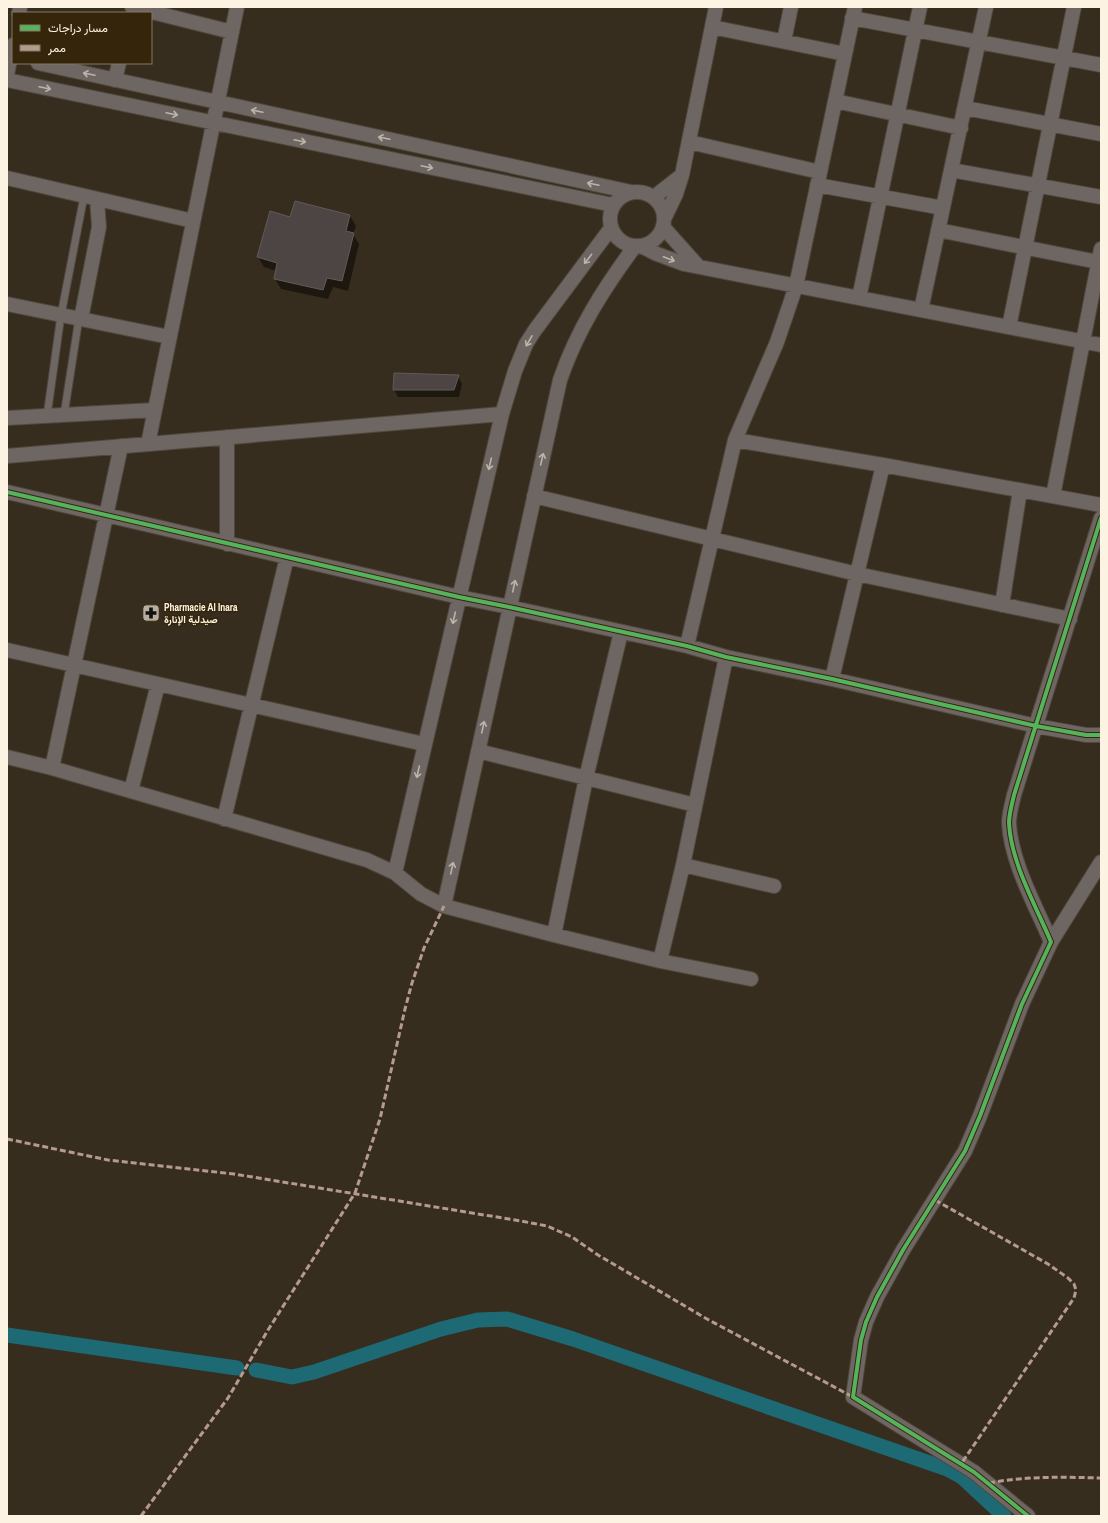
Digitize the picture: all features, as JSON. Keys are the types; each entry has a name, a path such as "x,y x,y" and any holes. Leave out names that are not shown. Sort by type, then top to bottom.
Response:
{"street":[{"path":"132,7 154,10 232,32"},
{"path":"148,444 237,7"},
{"path":"444,906 560,380 572,349 598,298 638,246 650,243 657,239 676,194 682,176 716,7"},
{"path":"784,41 791,7"},
{"path":"859,298 920,7"},
{"path":"921,310 986,7"},
{"path":"1009,327 1039,186 1074,7"},
{"path":"687,646 735,440 777,342 796,286 853,13 915,30 1101,65"},
{"path":"712,27 845,54"},
{"path":"7,75 11,54"},
{"path":"43,64 654,196 663,209 664,222 698,266"},
{"path":"115,80 119,64"},
{"path":"7,80 613,206"},
{"path":"835,101 961,128"},
{"path":"965,108 1101,134"},
{"path":"689,142 880,197 943,208"},
{"path":"951,170 1101,197"},
{"path":"654,196 682,176"},
{"path":"7,178 193,221"},
{"path":"631,192 624,194 618,199 610,213 611,228 615,235 620,240 684,264 1101,345"},
{"path":"80,318 99,227 91,197"},
{"path":"395,873 502,414 515,371 526,344 550,309 611,228"},
{"path":"938,230 1026,248 1100,256 1053,496"},
{"path":"7,304 169,337"},
{"path":"7,418 154,410"},
{"path":"7,456 502,414"},
{"path":"227,437 227,544"},
{"path":"735,440 883,465 1101,505"},
{"path":"52,768 121,446"},
{"path":"832,679 883,465"},
{"path":"1002,605 1020,490"},
{"path":"7,492 459,597 687,646 726,657 832,679 1036,726 1086,735 1101,735"},
{"path":"534,496 711,540 858,574 1070,619"},
{"path":"1051,942 1024,879 1014,850 1009,822 1014,795 1101,518"},
{"path":"224,819 287,557"},
{"path":"554,935 586,778 621,632"},
{"path":"7,650 424,744"},
{"path":"660,961 683,865 726,657"},
{"path":"131,791 158,684"},
{"path":"478,751 695,805"},
{"path":"7,757 52,768 367,860 395,873 421,894 444,906 660,961 750,979"},
{"path":"1028,1516 974,1472 853,1397 861,1340 866,1322 877,1297 903,1250 965,1151 980,1116 1022,1004 1051,942 1101,862"},
{"path":"683,865 774,886"}],"lane":[{"path":"47,416 61,315 91,197"},
{"path":"64,415 80,318"}],"building":[{"path":"295,201 350,215 346,231 354,233 342,281 327,278 323,290 274,279 277,263 257,257 270,211 290,217"},
{"path":"394,373 459,375 454,390 393,390"}],"waterway":[{"path":"256,1370 292,1377 314,1372 441,1329 478,1320 507,1319 573,1339 947,1469 962,1477 1004,1516"},
{"path":"7,1335 237,1368"}],"marked path":[{"path":"141,1516 228,1398 268,1330 355,1193 380,1119 412,983 424,948 444,906"},
{"path":"7,1139 108,1160 234,1174 547,1226 572,1237 598,1255 707,1319 853,1397"},
{"path":"935,1200 1048,1264 1068,1278 1074,1284 1076,1290 1074,1298 961,1464"},
{"path":"989,1483 1031,1478 1101,1478"}],"cycle path":[{"path":"7,492 459,597 687,646 726,657 832,679 1036,726 1086,735 1101,735"},
{"path":"1028,1516 974,1472 853,1397 861,1340 866,1322 877,1297 903,1250 965,1151 980,1116 1022,1004 1051,942 1019,869 1014,853 1009,823 1014,795 1101,518"}],"place":[{"name":"Pharmacie Al Inara صيدلية الإنارة","path":"151,613"}]}
